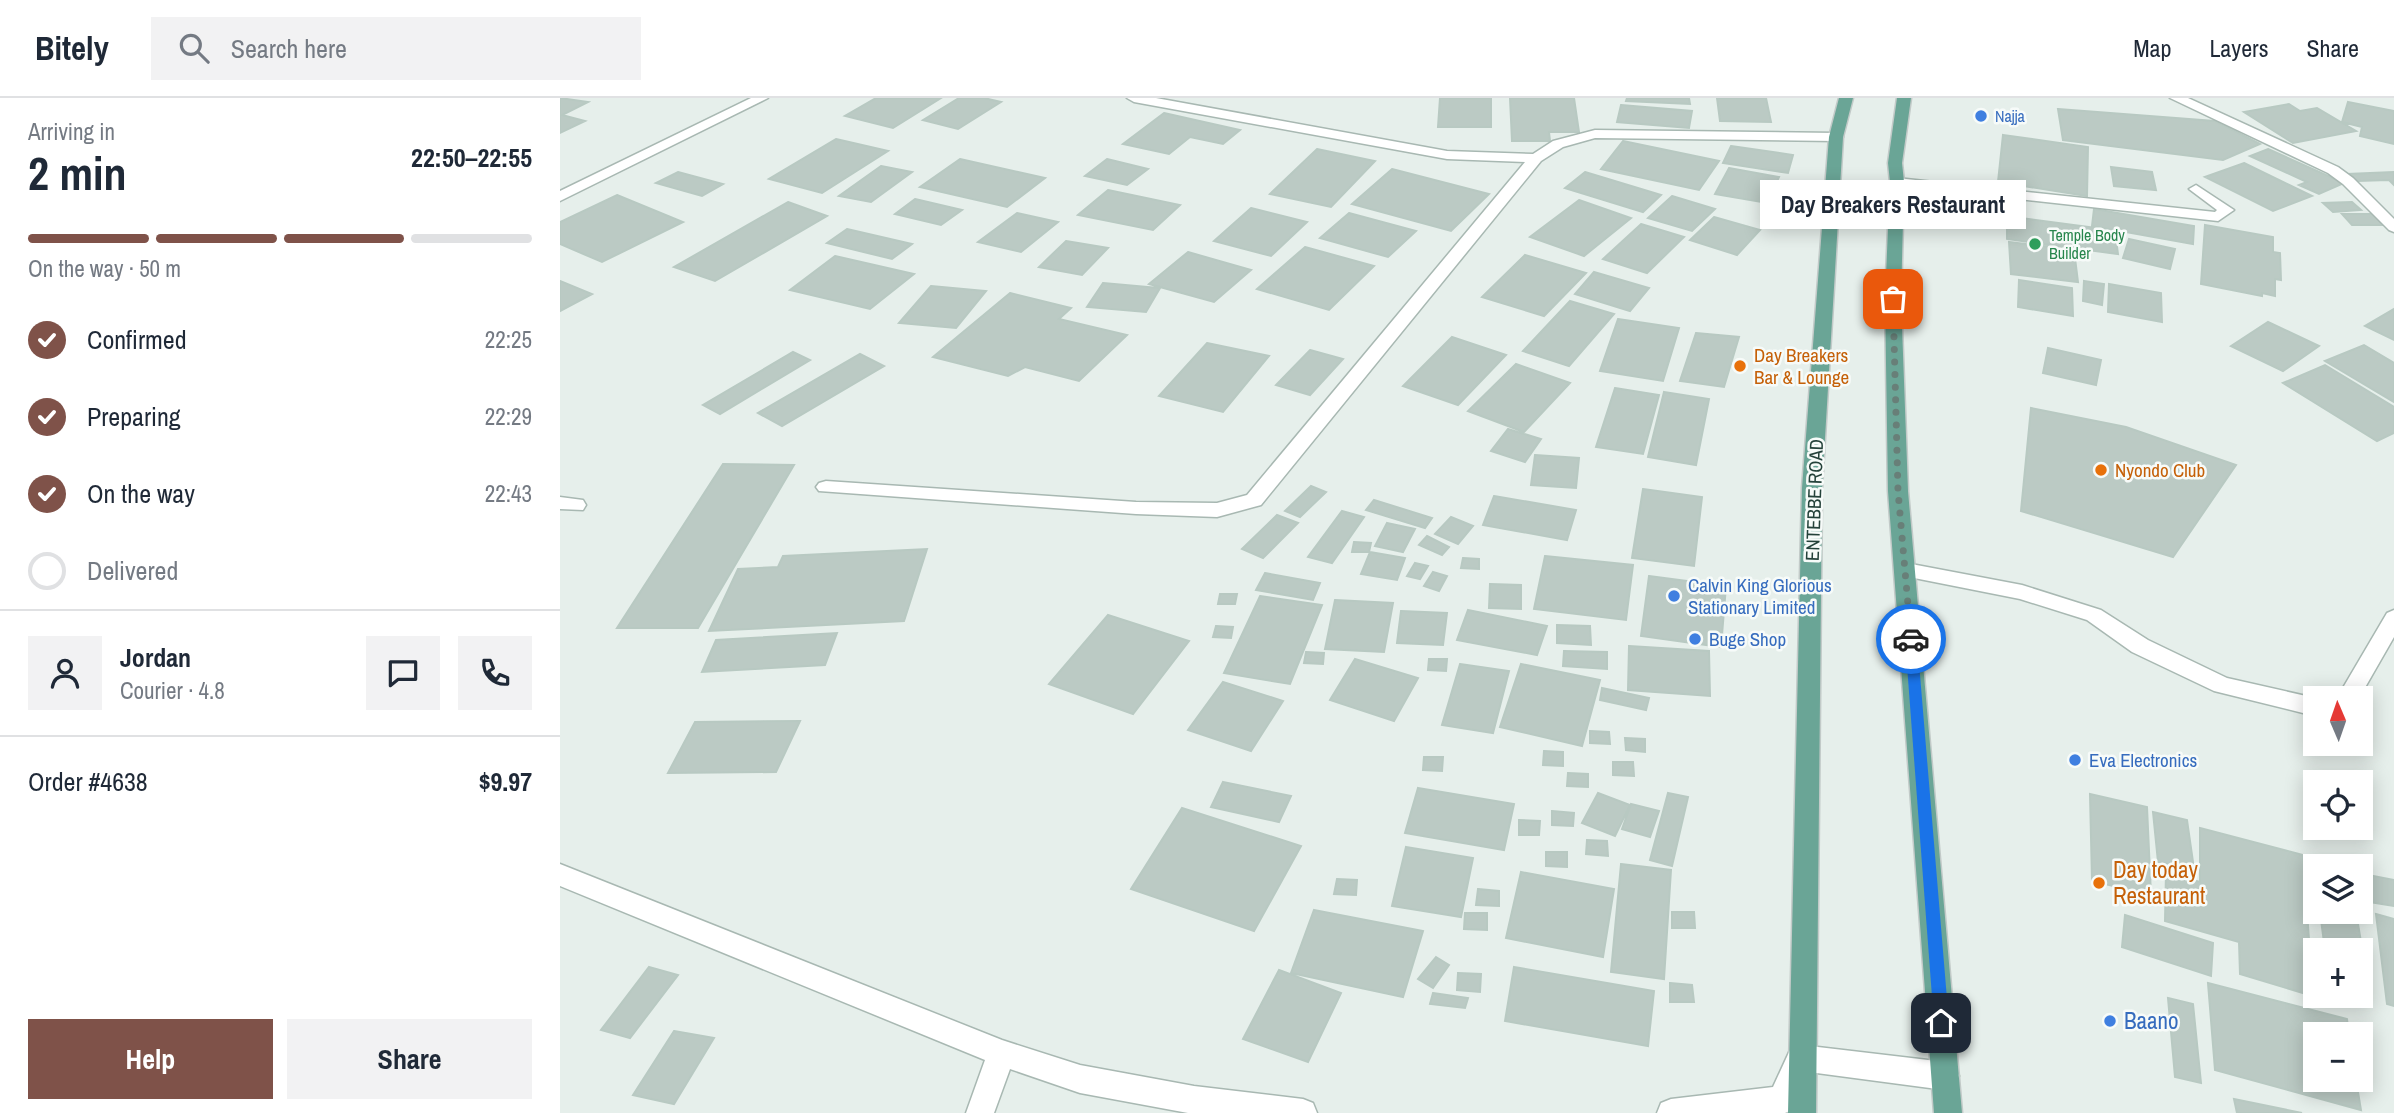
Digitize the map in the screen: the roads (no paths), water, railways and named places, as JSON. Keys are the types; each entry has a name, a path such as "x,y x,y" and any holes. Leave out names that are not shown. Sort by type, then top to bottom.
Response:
{"main road":[{"name":"ENTEBBE ROAD","path":"1802,1113 1812,488 1836,137 1846,98"},
{"path":"1904,98 1895,163 1897,181 1893,299 1898,491 1948,1113"}],"street":[{"path":"560,197 761,98"},
{"path":"1133,98 1447,155 1536,158"},
{"path":"2177,98 2333,170 2348,181 2394,227"},
{"path":"826,486 1136,508 1217,510 1254,500 1536,158 1558,144 1595,134 1836,137"},
{"path":"1897,181 2218,217 2227,210 2196,190"},
{"path":"1906,570 2022,592 2094,615 2140,646 2222,685 2303,704"},
{"path":"2355,686 2394,618"},
{"path":"560,875 1002,1053 1080,1079 1194,1100 1303,1113"},
{"path":"980,1113 1002,1053"},
{"path":"1671,1113 1782,1100 1801,1058 1945,1076"}],"place":[{"name":"Najja","path":"1981,116"},
{"name":"Temple Body Builder","path":"2035,244"},
{"name":"Day Breakers Restaurant","path":"1893,299"},
{"name":"Day Breakers Bar & Lounge","path":"1740,366"},
{"name":"Nyondo Club","path":"2101,470"},
{"name":"Calvin King Glorious Stationary Limited","path":"1674,596"},
{"name":"Buge Shop","path":"1695,639"},
{"name":"Eva Electronics","path":"2075,760"},
{"name":"Day today Restaurant","path":"2099,883"},
{"name":"Baano","path":"2110,1021"}]}
